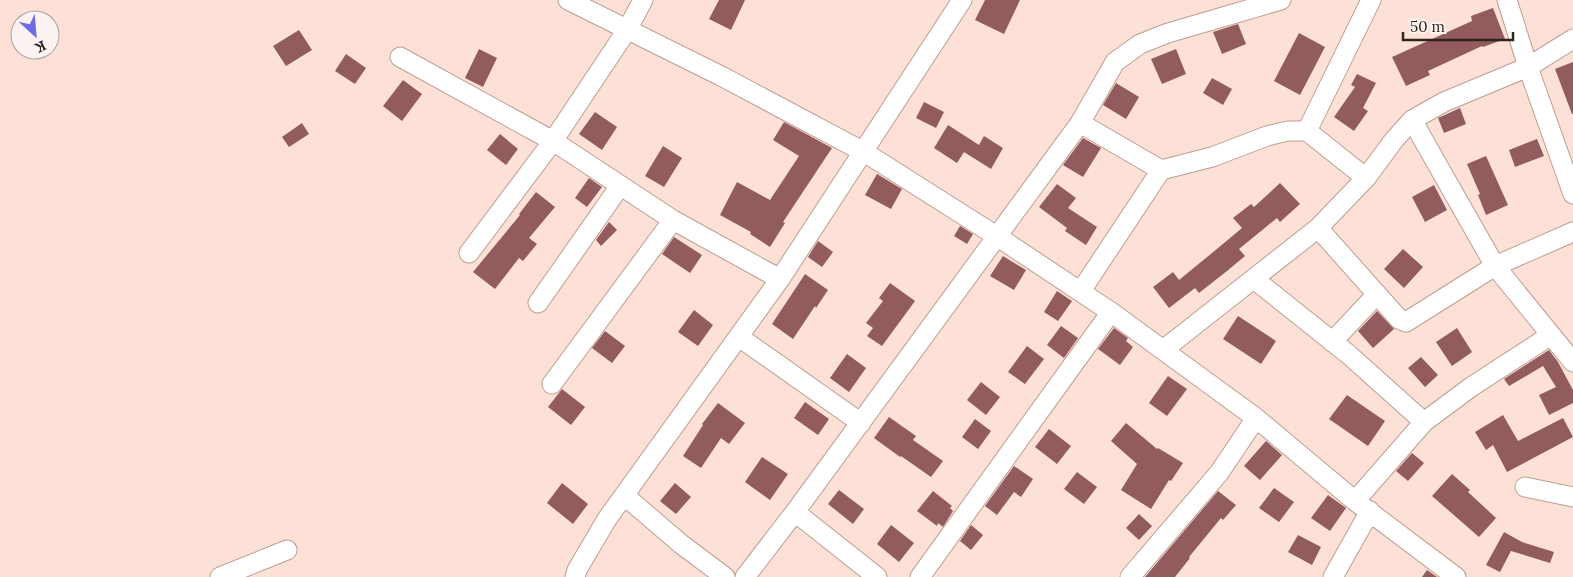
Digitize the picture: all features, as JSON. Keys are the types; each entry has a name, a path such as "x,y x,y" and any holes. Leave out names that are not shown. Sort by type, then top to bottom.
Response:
{"street":[{"path":"568,0 723,77 864,152 998,236 1112,312 1256,418 1362,506 1456,577"},
{"path":"469,252 554,141 627,30 643,0"},
{"path":"580,575 607,519 780,279 962,0"},
{"path":"744,577 796,512 1080,123 1115,62 1140,44 1168,33 1281,0"},
{"path":"1307,131 1371,0"},
{"path":"1507,0 1528,67 1573,194"},
{"path":"1163,350 1318,228 1366,178 1394,140 1412,120 1444,102 1528,67 1573,39"},
{"path":"400,57 554,141 673,220 780,279"},
{"path":"1412,120 1495,266 1573,362"},
{"path":"1080,123 1161,170"},
{"path":"1081,292 1161,170 1212,157 1267,136 1288,131 1307,131 1366,178"},
{"path":"538,303 620,186"},
{"path":"552,384 673,220"},
{"path":"1318,228 1399,319 1406,322 1495,266 1573,232"},
{"path":"1254,279 1332,342 1424,422"},
{"path":"1332,342 1377,294"},
{"path":"920,577 1112,312"},
{"path":"1333,577 1362,506 1424,422 1471,387 1551,335"},
{"path":"738,337 861,423"},
{"path":"1130,577 1219,473 1256,418"},
{"path":"1525,486 1573,497"},
{"path":"625,496 681,544 725,577"},
{"path":"796,512 877,577"},
{"path":"220,577 287,550"}],"building":[{"path":"719,0 745,0 731,30 709,19"},
{"path":"985,0 1020,0 1004,34 975,20"},
{"path":"1493,8 1505,39 1482,46 1428,71 1430,75 1406,86 1392,57 1472,21 1471,16"},
{"path":"1238,24 1246,44 1222,54 1213,32"},
{"path":"299,30 312,50 286,66 273,46"},
{"path":"1299,33 1325,47 1300,95 1274,81"},
{"path":"479,49 497,58 483,87 465,78"},
{"path":"1176,49 1186,74 1162,84 1151,59"},
{"path":"346,54 366,68 355,84 335,71"},
{"path":"1573,62 1573,114 1572,114 1555,69"},
{"path":"1357,74 1376,83 1363,108 1368,111 1354,131 1334,117 1355,87 1351,85"},
{"path":"1212,78 1232,89 1223,105 1203,93"},
{"path":"403,80 422,94 402,121 383,106"},
{"path":"1116,83 1139,97 1126,119 1103,105"},
{"path":"924,102 944,112 936,128 916,118"},
{"path":"1460,108 1466,124 1444,133 1438,118"},
{"path":"595,112 617,127 602,150 579,134"},
{"path":"784,122 832,148 783,222 785,223 770,247 750,234 751,232 720,215 737,182 770,200 799,156 773,140"},
{"path":"302,123 309,134 289,147 282,137"},
{"path":"948,125 979,145 984,136 1003,148 991,169 964,152 957,163 934,148"},
{"path":"500,134 518,149 506,165 487,150"},
{"path":"1083,138 1101,148 1083,177 1063,165"},
{"path":"1537,139 1544,156 1515,167 1509,150"},
{"path":"663,146 682,158 664,187 645,176"},
{"path":"1486,156 1508,205 1486,215 1478,195 1480,194 1467,164"},
{"path":"877,174 902,189 891,209 865,195"},
{"path":"589,178 602,187 587,207 575,198"},
{"path":"1280,183 1300,204 1280,222 1277,218 1239,249 1245,256 1227,271 1199,293 1195,288 1169,308 1153,287 1173,272 1179,280 1212,253 1242,228 1233,218 1251,204 1254,207"},
{"path":"1057,184 1076,198 1068,208 1097,227 1086,245 1065,231 1067,228 1039,207"},
{"path":"1434,185 1447,210 1425,222 1412,197"},
{"path":"536,192 555,207 529,238 537,244 523,261 519,258 495,289 473,272 520,215"},
{"path":"609,222 617,230 601,246 596,240"},
{"path":"960,226 973,234 967,244 954,236"},
{"path":"674,237 702,255 690,273 662,254"},
{"path":"818,241 833,252 822,267 808,257"},
{"path":"1403,249 1423,267 1404,288 1384,269"},
{"path":"1003,256 1026,270 1014,290 990,276"},
{"path":"805,274 828,290 793,339 772,324"},
{"path":"890,283 915,301 882,346 867,336 873,328 866,323 883,301 879,298"},
{"path":"1057,291 1072,301 1058,321 1044,312"},
{"path":"694,310 713,325 698,346 678,332"},
{"path":"1377,311 1394,329 1373,348 1358,331"},
{"path":"1238,316 1276,341 1261,364 1223,339"},
{"path":"1061,326 1078,338 1064,358 1047,345"},
{"path":"1114,328 1128,338 1126,341 1133,347 1120,365 1098,349"},
{"path":"1457,328 1472,352 1452,366 1436,342"},
{"path":"605,331 625,346 612,363 592,348"},
{"path":"1027,346 1044,359 1025,384 1008,372"},
{"path":"1549,350 1558,362 1573,390 1573,403 1549,415 1539,395 1556,387 1543,366 1509,386 1504,379"},
{"path":"847,354 866,368 849,392 830,378"},
{"path":"1421,357 1438,375 1425,387 1408,368"},
{"path":"1168,376 1187,389 1167,416 1149,403"},
{"path":"981,382 1000,397 986,415 967,400"},
{"path":"562,389 585,407 571,425 548,407"},
{"path":"1347,395 1385,421 1368,446 1329,419"},
{"path":"805,402 829,419 818,435 794,418"},
{"path":"718,403 745,423 729,444 721,438 701,468 683,456 702,424"},
{"path":"1503,415 1518,441 1563,418 1573,437 1507,472 1493,445 1486,450 1475,432"},
{"path":"889,417 916,436 913,440 943,461 931,477 874,438"},
{"path":"975,419 991,431 978,449 962,437"},
{"path":"1126,423 1157,449 1183,463 1171,481 1169,480 1151,509 1121,490 1137,464 1111,441"},
{"path":"1049,429 1071,446 1057,464 1035,447"},
{"path":"1266,441 1282,455 1260,480 1244,466"},
{"path":"1412,453 1424,463 1408,481 1396,471"},
{"path":"762,457 788,474 770,500 745,482"},
{"path":"1014,466 1033,479 1021,497 1014,492 997,515 985,506"},
{"path":"1077,472 1097,487 1084,504 1064,489"},
{"path":"1452,474 1496,518 1479,537 1432,496"},
{"path":"562,483 588,504 573,524 547,503"},
{"path":"675,483 691,497 676,514 660,501"},
{"path":"1274,488 1294,502 1279,522 1259,508"},
{"path":"839,490 864,509 853,524 828,504"},
{"path":"933,491 952,506 950,508 953,511 943,527 938,523 937,526 917,511"},
{"path":"1218,491 1236,505 1223,520 1221,518 1175,577 1145,577"},
{"path":"1328,495 1346,508 1330,531 1311,518"},
{"path":"1139,514 1152,526 1139,540 1126,528"},
{"path":"891,525 914,543 899,562 877,544"},
{"path":"971,525 983,535 971,550 960,541"},
{"path":"1504,532 1522,542 1554,552 1550,563 1511,551 1500,572 1486,565"},
{"path":"1298,535 1321,547 1312,565 1288,552"},
{"path":"1427,570 1437,577 1422,577"}]}
